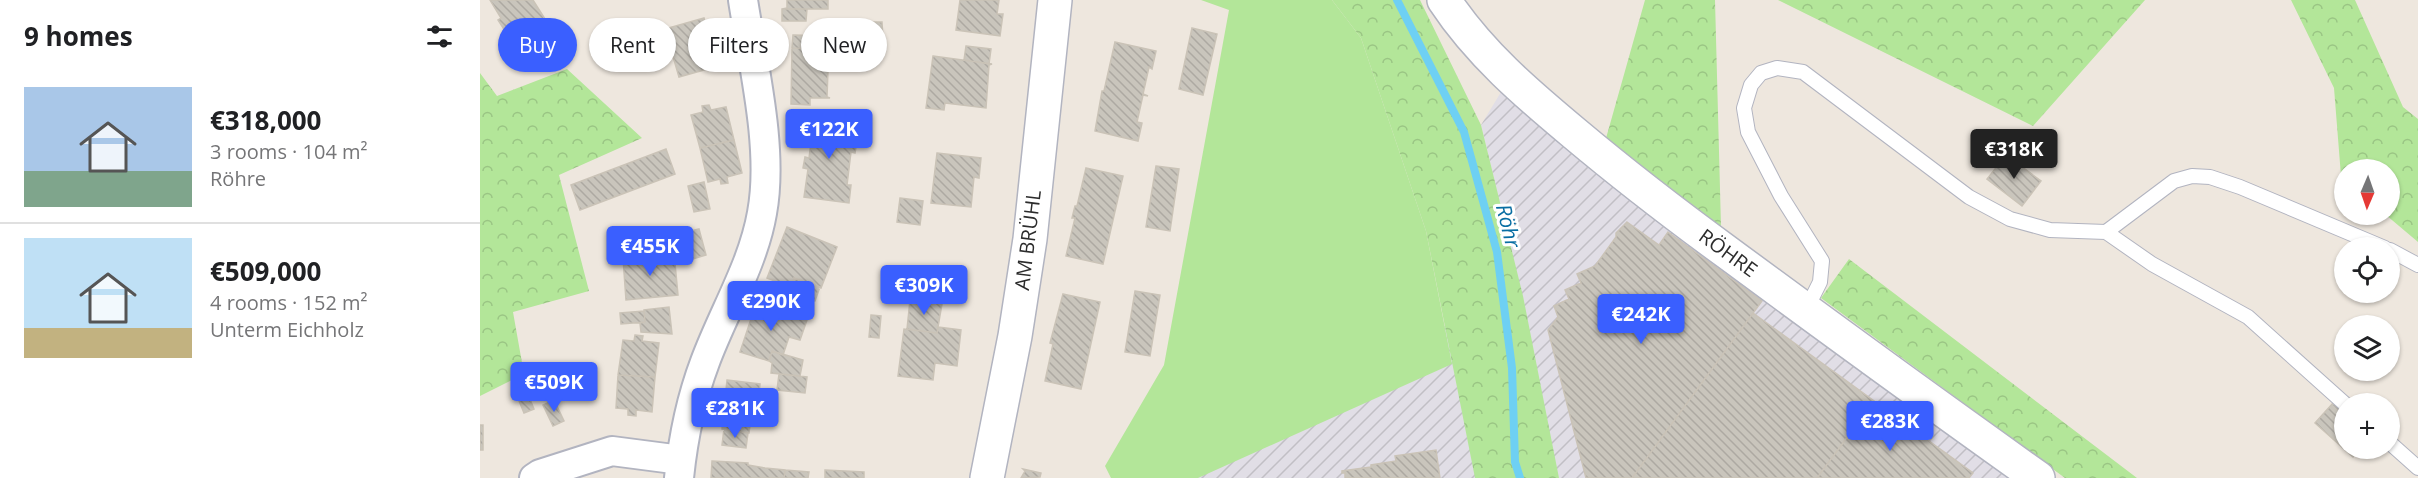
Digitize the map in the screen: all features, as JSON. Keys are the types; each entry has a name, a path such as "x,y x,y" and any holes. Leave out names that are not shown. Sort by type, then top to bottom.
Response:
{"main road":[{"name":"AM BRÜHL","path":"987,478 1016,336 1028,250 1055,0"},
{"name":"RÖHRE","path":"1444,0 1481,48 1523,91 1647,193 2037,478"}],"street":[{"path":"534,478 540,474 612,452 680,469 687,424 704,363 751,253 762,214 767,176 764,139 743,0"}],"lane":[{"path":"1806,310 1820,282 1822,261 1781,196 1748,132 1744,108 1751,85 1761,74 1777,68 1803,72 1969,197 2010,219 2050,231 2106,232 2152,264 2248,317 2334,394"},
{"path":"2106,232 2174,181 2192,176 2210,177 2240,187 2359,237"},
{"path":"2400,255 2418,265"},
{"path":"2400,452 2418,468"}],"shaded area":[{"path":"1501,92 1592,171 1818,331 2015,478 1153,478 1520,287 1481,125"}],"green space":[{"path":"1201,0 1332,0 1361,38 1426,231 1452,364 1198,478 1111,478 1105,466 1164,365 1229,10"},
{"path":"1332,0 1420,0 1481,125 1523,296 1559,478 1475,478 1426,231 1361,38"},
{"path":"1645,0 1715,0 1721,227 1601,156"},
{"path":"1778,0 2145,0 2033,126"},
{"path":"2291,0 2355,0 2403,107 2418,119 2418,242 2398,225 2400,225 2400,159 2340,159 2334,88"},
{"path":"559,72 570,72 642,138 559,175 589,291 513,312 524,374 480,396 480,73 497,96"},
{"path":"1849,259 2137,478 2065,478 1821,298"}],"building":[{"path":"490,0 533,0 544,18 501,18"},
{"path":"787,0 828,0 828,9 782,9 787,8"},
{"path":"960,0 999,0 997,14 1003,14 1000,36 956,30"},
{"path":"782,9 807,9 806,18 801,18 801,21 789,21 789,18 782,18"},
{"path":"688,23 688,72 697,72 679,77 676,67 676,26"},
{"path":"1192,28 1217,34 1203,95 1179,89"},
{"path":"793,35 801,35 801,48 792,48"},
{"path":"1115,42 1156,51 1152,69 1149,67 1143,94 1148,96 1143,95 1137,122 1142,123 1138,141 1095,131 1102,91 1104,91"},
{"path":"966,46 991,49 989,64 964,60"},
{"path":"792,48 801,48 801,72 828,72 827,97 830,98 810,98 810,105 791,104"},
{"path":"933,56 992,64 989,65 986,108 945,103 944,110 926,108"},
{"path":"709,105 711,110 726,107 734,140 700,148 691,115 703,112 702,106"},
{"path":"815,112 839,112 837,132 858,135 855,153 851,152 847,185 851,185 849,203 804,197 808,169 803,168 805,157 809,158"},
{"path":"734,140 742,173 727,177 728,183 721,184 720,179 708,182 700,148"},
{"path":"666,149 675,174 580,210 571,185"},
{"path":"937,153 981,158 979,178 974,177 971,207 931,203"},
{"path":"2006,155 2041,181 2022,206 1987,179"},
{"path":"1156,166 1179,169 1170,231 1146,227"},
{"path":"1086,168 1123,176 1103,264 1066,256 1075,218 1072,218"},
{"path":"704,182 710,209 694,212 688,186"},
{"path":"900,198 923,201 920,225 897,222"},
{"path":"1627,222 1659,245 1668,232 1762,301 1632,478 1586,478 1548,330 1558,317 1554,306 1569,299 1565,290 1581,283 1577,274 1595,266 1616,237 1616,233"},
{"path":"787,227 837,247 821,288 794,278 791,287 767,278"},
{"path":"699,229 706,255 689,260 682,233"},
{"path":"674,253 678,295 626,300 623,258"},
{"path":"794,278 820,287 815,301 790,298"},
{"path":"1135,291 1160,295 1150,356 1125,352"},
{"path":"1063,294 1100,302 1081,389 1045,381 1053,344 1050,343"},
{"path":"910,300 942,304 937,333 907,329"},
{"path":"756,304 807,320 800,340 789,337 783,355 772,351 769,361 740,352"},
{"path":"669,307 672,334 641,332 640,323 645,322 644,310"},
{"path":"644,311 645,322 621,324 620,313"},
{"path":"1753,313 1874,401 1817,478 1632,478"},
{"path":"871,315 881,316 879,338 869,337"},
{"path":"938,327 961,330 957,366 935,363 933,380 898,376 904,329 937,333"},
{"path":"635,335 643,336 642,341 659,343 655,377 618,375 623,340 634,341"},
{"path":"772,351 803,360 800,376 771,373 772,363 769,361"},
{"path":"779,374 807,377 805,393 777,390"},
{"path":"618,375 655,377 652,412 636,410 636,416 628,415 628,409 616,408"},
{"path":"727,380 760,384 758,402 753,402 749,433 722,429"},
{"path":"525,387 534,409 524,413 515,391"},
{"path":"554,400 564,421 553,426 543,405"},
{"path":"1874,401 1973,473 1969,478 1817,478"},
{"path":"2333,403 2334,404 2334,440 2315,423"},
{"path":"480,425 483,425 483,450 480,450"},
{"path":"724,429 748,433 746,448 722,445"},
{"path":"1436,450 1440,478 1345,478 1345,473 1342,473 1342,471 1396,461 1395,456"},
{"path":"712,461 748,463 748,465 785,470 784,478 711,478"},
{"path":"1023,469 1041,473 1040,477 1021,478 1025,471"},
{"path":"785,470 809,472 808,478 784,478"},
{"path":"825,470 864,472 864,478 825,478"}],"waterway":[{"name":"Röhr","path":"1397,0 1464,132 1497,252 1512,368 1515,462 1520,478"}]}
